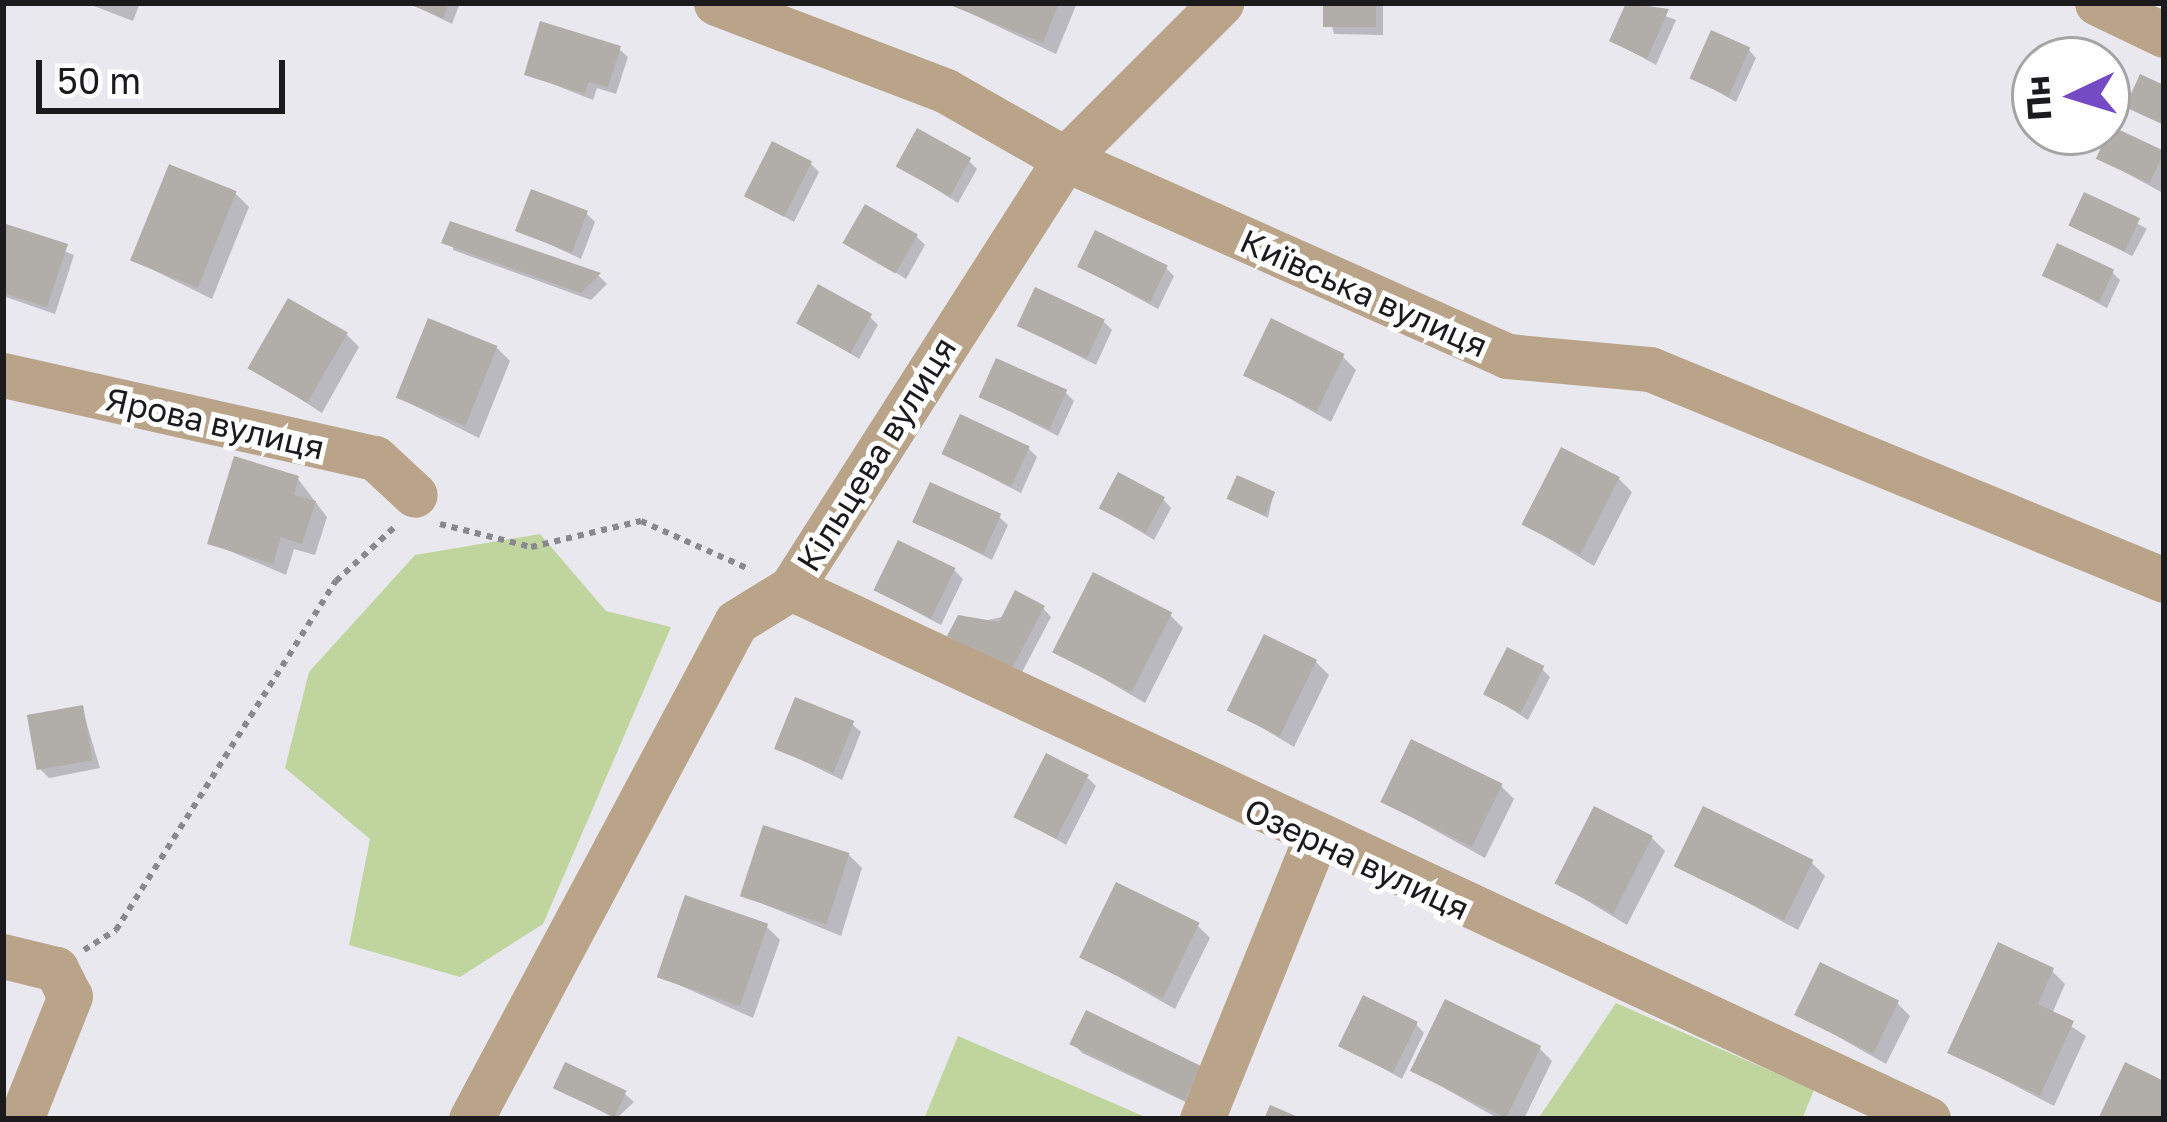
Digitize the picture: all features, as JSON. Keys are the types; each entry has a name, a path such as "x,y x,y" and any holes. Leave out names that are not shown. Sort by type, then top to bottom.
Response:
{"street":[{"name":"Київська вулиця","path":"716,3 946,91 1065,159 1507,356 1650,369 2164,580"},
{"name":"Кільцева вулиця","path":"471,1119 736,622 791,588 1065,159 1221,3"},
{"path":"2097,3 2164,35"},
{"name":"Ярова вулиця","path":"3,375 375,458 417,501"},
{"name":"Озерна вулиця","path":"791,588 1315,840 1843,1102 1928,1119"},
{"path":"1202,1119 1315,840"},
{"path":"3,956 56,969 70,996 21,1119"}],"path":[{"path":"56,969 116,930 336,581 417,501 450,531 531,548 641,521 791,588"}],"green space":[{"path":"540,534 606,611 671,627 543,924 460,977 349,945 370,839 285,768 309,672 415,555"},
{"path":"1616,1003 1814,1090 1802,1119 1538,1119"},
{"path":"958,1036 1150,1119 924,1119"}],"building":[{"path":"406,3 449,3 443,18"},
{"path":"945,3 1059,3 1043,43"},
{"path":"1323,3 1376,3 1376,27 1323,27"},
{"path":"1626,3 1669,9 1647,59 1609,41"},
{"path":"540,21 621,46 608,87 589,82 585,94 524,75"},
{"path":"1711,30 1750,47 1729,96 1689,78"},
{"path":"2140,74 2164,85 2164,125 2131,110 2131,94"},
{"path":"917,128 971,158 950,197 896,166"},
{"path":"2131,135 2164,151 2149,184 2096,159 2131,156"},
{"path":"772,141 812,161 784,217 744,196"},
{"path":"169,164 237,191 198,288 130,260"},
{"path":"531,189 588,211 572,253 515,231"},
{"path":"2084,192 2140,218 2125,252 2068,226"},
{"path":"865,204 918,235 895,273 842,243"},
{"path":"450,221 601,273 581,293 441,243"},
{"path":"3,223 68,244 47,307 3,293"},
{"path":"1095,230 1168,266 1150,302 1077,267"},
{"path":"2057,243 2114,270 2099,302 2042,276"},
{"path":"818,284 872,314 850,353 796,323"},
{"path":"1035,287 1105,320 1087,359 1017,326"},
{"path":"288,298 348,332 307,403 248,368"},
{"path":"428,318 498,346 465,426 396,398"},
{"path":"1271,318 1345,354 1317,411 1243,376"},
{"path":"996,358 1067,390 1050,429 979,397"},
{"path":"960,414 1030,447 1011,486 941,454"},
{"path":"1561,447 1620,477 1580,554 1522,525"},
{"path":"234,456 299,476 294,495 316,501 302,544 281,537 273,564 207,544"},
{"path":"1118,472 1165,497 1146,533 1099,508"},
{"path":"1237,475 1275,492 1265,516 1226,499"},
{"path":"930,482 1001,514 983,554 912,522"},
{"path":"898,540 956,568 931,618 873,590"},
{"path":"1093,572 1172,612 1131,693 1052,652"},
{"path":"1015,590 1045,606 1011,670 947,636 958,615 999,622"},
{"path":"1264,634 1317,660 1280,736 1227,710"},
{"path":"1507,647 1544,666 1520,713 1483,694"},
{"path":"795,697 854,721 833,773 774,749"},
{"path":"83,705 93,760 37,770 27,715"},
{"path":"1411,739 1503,784 1472,847 1380,802"},
{"path":"1046,753 1089,775 1056,839 1013,817"},
{"path":"1594,806 1653,836 1613,913 1555,884"},
{"path":"1703,806 1814,860 1784,920 1674,866"},
{"path":"763,825 850,853 826,924 740,896"},
{"path":"1116,882 1200,923 1163,998 1079,957"},
{"path":"685,895 768,924 740,1006 657,977"},
{"path":"1998,942 2054,968 2038,1004 2074,1021 2040,1096 1947,1053"},
{"path":"1820,962 1899,1001 1873,1054 1794,1015"},
{"path":"1363,995 1418,1022 1393,1073 1338,1046"},
{"path":"1445,999 1541,1046 1506,1118 1410,1071"},
{"path":"1086,1010 1201,1066 1184,1100 1069,1044"},
{"path":"565,1062 627,1091 614,1117 553,1088"},
{"path":"2125,1062 2164,1081 2164,1119 2098,1119"},
{"path":"1270,1105 1303,1119 1264,1119"}]}
